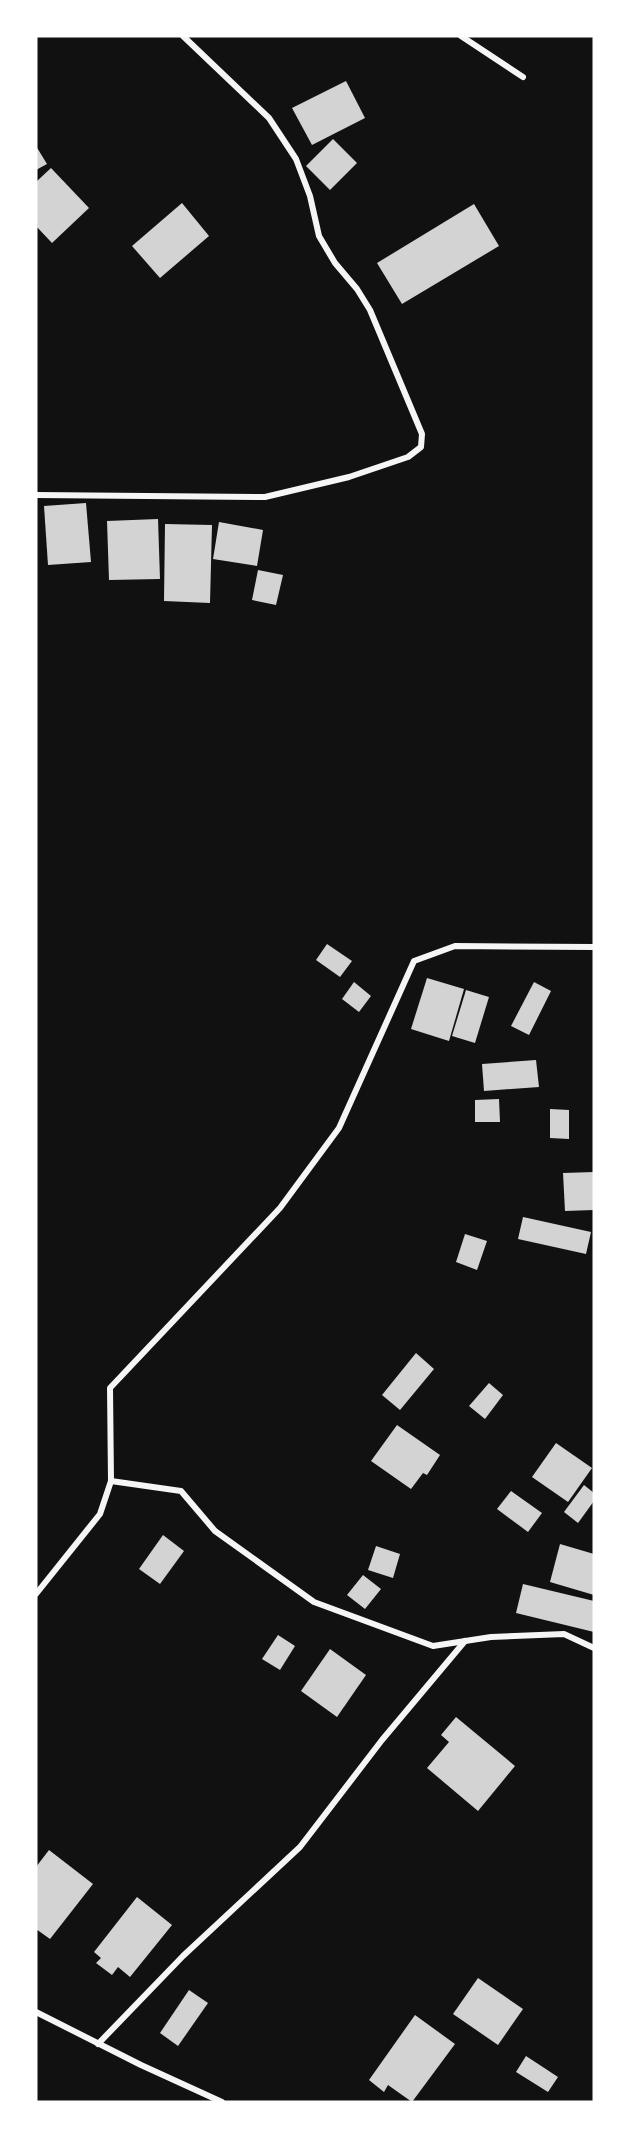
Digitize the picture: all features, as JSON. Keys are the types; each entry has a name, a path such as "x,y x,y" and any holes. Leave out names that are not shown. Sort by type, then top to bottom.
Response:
{"street":[{"path":"36,495 264,497 349,477 408,457 421,447 422,434 370,310 357,289 335,263 319,236 310,196 296,159 269,118 183,36"},
{"path":"461,36 523,77"},
{"path":"36,1594 100,1514 111,1480 110,1388 280,1208 339,1128 414,961 455,946 594,947"},
{"path":"111,1480 181,1491 215,1531 314,1602 434,1646 491,1637 564,1634 594,1648"},
{"path":"98,2044 183,1956 300,1847 382,1740 465,1641"},
{"path":"36,2012 98,2044 222,2102"}],"building":[{"path":"346,81 365,118 312,145 292,108"},
{"path":"333,139 357,163 330,190 306,166"},
{"path":"36,146 47,164 36,170"},
{"path":"51,168 89,208 52,243 36,226 36,182"},
{"path":"182,203 209,236 160,278 132,246"},
{"path":"474,204 499,246 402,304 377,263"},
{"path":"86,503 91,562 48,565 44,506"},
{"path":"158,519 160,579 109,580 107,521"},
{"path":"219,522 263,530 257,566 213,559"},
{"path":"165,524 212,525 210,603 164,601"},
{"path":"258,570 283,575 276,605 252,600"},
{"path":"327,944 352,961 340,977 316,960"},
{"path":"427,978 464,989 449,1041 411,1029"},
{"path":"354,982 371,996 359,1012 342,999"},
{"path":"534,982 551,991 529,1035 511,1026"},
{"path":"466,990 489,997 475,1043 452,1036"},
{"path":"536,1060 539,1087 484,1091 482,1064"},
{"path":"499,1099 500,1122 475,1122 475,1100"},
{"path":"550,1109 569,1110 569,1139 550,1138"},
{"path":"594,1172 594,1210 565,1211 563,1173"},
{"path":"523,1217 591,1232 586,1254 518,1239"},
{"path":"465,1234 487,1241 477,1270 456,1262"},
{"path":"416,1353 434,1369 400,1410 382,1395"},
{"path":"489,1383 503,1395 485,1419 469,1406"},
{"path":"397,1425 440,1455 427,1475 423,1473 411,1489 371,1461"},
{"path":"556,1443 592,1468 568,1502 532,1477"},
{"path":"584,1485 594,1493 594,1501 578,1523 564,1512"},
{"path":"511,1491 542,1513 528,1532 497,1509"},
{"path":"163,1535 184,1551 160,1584 139,1569"},
{"path":"560,1544 594,1554 594,1595 550,1582"},
{"path":"376,1546 400,1554 393,1578 368,1570"},
{"path":"363,1575 381,1589 365,1609 347,1595"},
{"path":"523,1584 594,1601 594,1632 516,1613"},
{"path":"278,1635 295,1646 280,1670 262,1659"},
{"path":"330,1649 366,1675 337,1717 301,1691"},
{"path":"456,1717 515,1766 478,1811 427,1768 449,1742 441,1735"},
{"path":"49,1850 93,1884 50,1939 36,1929 36,1867"},
{"path":"137,1897 172,1925 130,1977 118,1967 112,1975 96,1963 101,1958 94,1952"},
{"path":"478,1978 523,2009 498,2045 453,2014"},
{"path":"189,1990 208,2003 178,2046 160,2033"},
{"path":"415,2015 455,2044 412,2102 388,2085 384,2092 369,2080"},
{"path":"526,2056 558,2077 548,2092 516,2072"}]}
